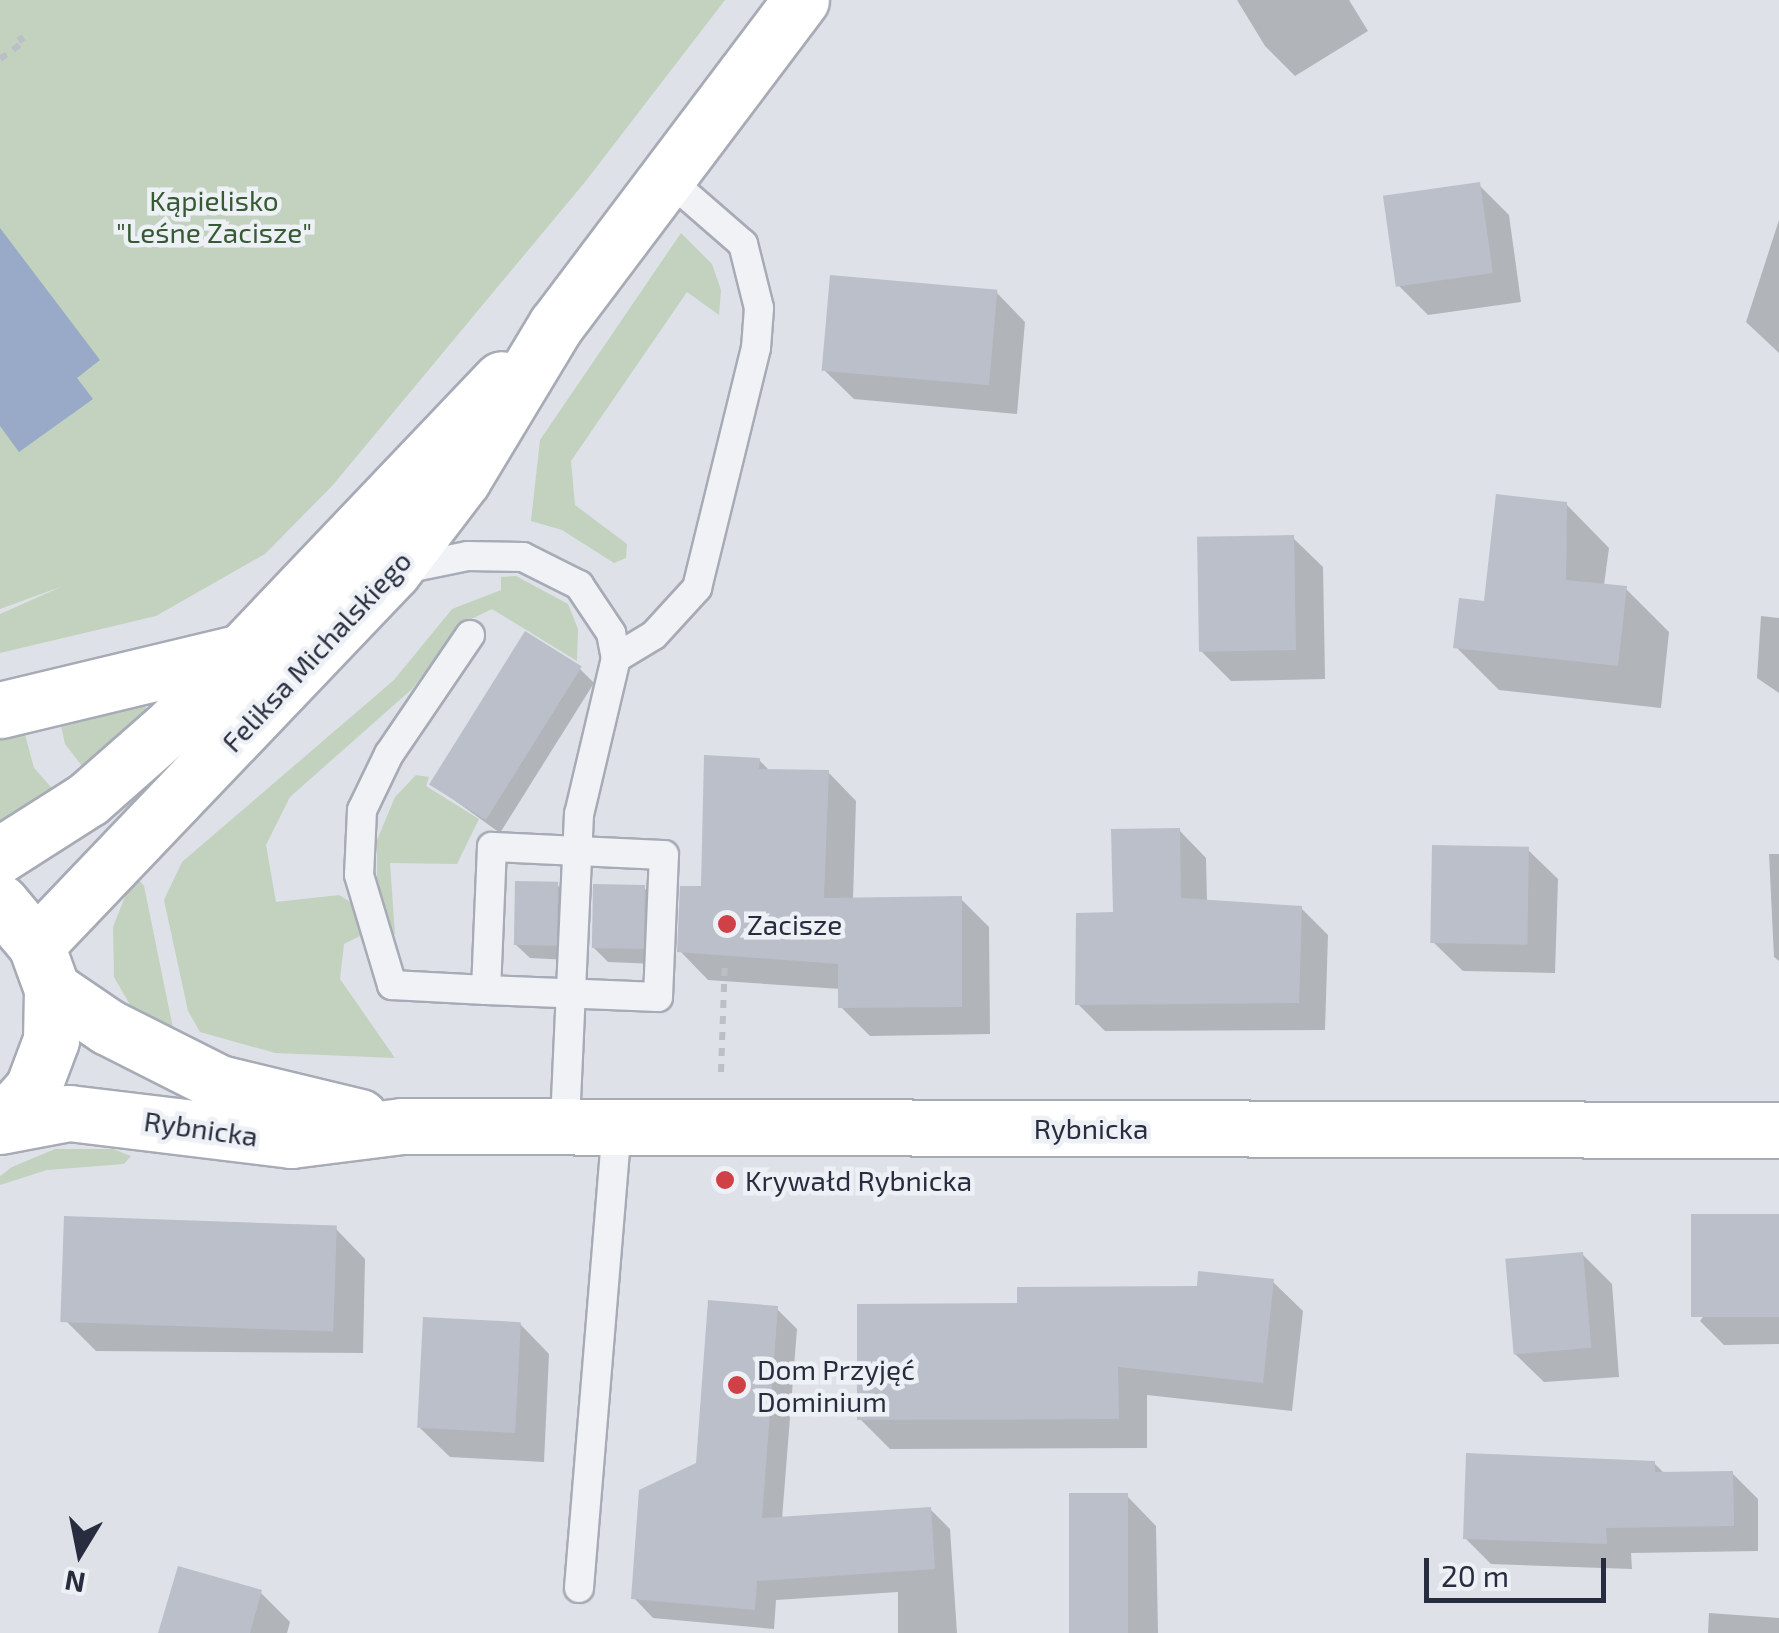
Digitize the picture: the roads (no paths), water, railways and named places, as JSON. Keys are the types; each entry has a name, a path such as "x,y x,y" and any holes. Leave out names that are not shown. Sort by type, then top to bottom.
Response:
{"main road":[{"name":"Feliksa Michalskiego","path":"44,967 393,571 463,479 556,325 801,0"},
{"name":"Feliksa Michalskiego","path":"0,856 46,830 131,764 248,650 428,451 556,325"},
{"path":"0,710 248,650"},
{"name":"Rybnicka","path":"0,902 44,967 108,1027 219,1083 402,1126"},
{"path":"0,1125 33,1088 51,1040 44,967"},
{"name":"Rybnicka","path":"0,1125 98,1114 291,1140 402,1126 1779,1130"}],"lane":[{"path":"616,658 654,636 697,588 756,348 759,308 743,244 667,178"},
{"path":"393,571 502,553 547,564 579,585 600,612 616,658 577,850 570,994 591,1127 579,1588"},
{"path":"470,635 375,779 357,842 366,906 392,985 486,990 570,994 658,997 664,855 492,847 486,990"}],"water":[{"path":"0,228 100,360 77,378 93,399 19,452 0,426"}],"place":[{"name":"Zacisze","path":"727,924"},
{"name":"Krywałd Rybnicka","path":"725,1180"},
{"name":"Dom Przyjęć Dominium","path":"737,1385"}],"park label":[{"name":"Kąpielisko \"Leśne Zacisze\"","path":"214,216"}]}
